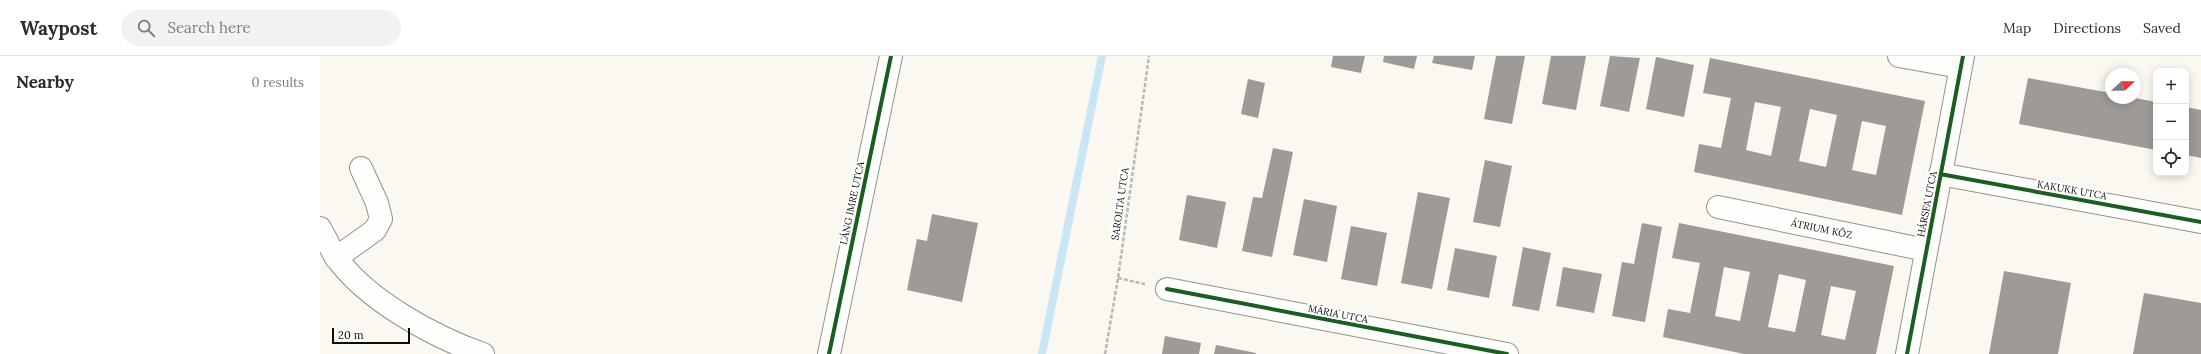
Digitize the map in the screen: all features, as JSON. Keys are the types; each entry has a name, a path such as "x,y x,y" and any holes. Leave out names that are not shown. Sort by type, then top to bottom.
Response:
{"street":[{"name":"LÁNG IMRE UTCA","path":"829,354 891,56"},
{"path":"1899,56 1961,62"},
{"name":"HÁRSFA UTCA","path":"1907,354 1961,62"},
{"path":"336,258 375,230 381,220 377,203 361,168"},
{"name":"KAKUKK UTCA","path":"1940,174 2201,222"},
{"name":"ÁTRIUM KÖZ","path":"1718,207 1926,250"},
{"path":"320,228 336,258 364,287 393,310 452,343 482,354"},
{"name":"MÁRIA UTCA","path":"1167,289 1507,354"}],"building":[{"path":"1333,56 1365,56 1361,73 1331,67"},
{"path":"1384,56 1417,56 1414,69 1383,62"},
{"path":"1434,56 1475,56 1472,70 1432,63"},
{"path":"1496,56 1525,56 1512,124 1484,119"},
{"path":"1551,56 1586,56 1576,110 1542,104"},
{"path":"1610,56 1640,58 1629,112 1600,106"},
{"path":"1656,57 1694,65 1684,117 1646,109"},
{"path":"1710,58 1925,101 1902,215 1694,172 1699,144 1721,148 1731,98 1703,93","holes":["1755,102 1781,107 1771,156 1746,150","1810,109 1837,115 1826,167 1799,161","1862,121 1886,126 1876,175 1852,170"]},
{"path":"2028,78 2105,92 2105,104 2141,104 2141,99 2153,101 2153,149 2019,124"},
{"path":"1248,79 1265,83 1258,118 1241,114"},
{"path":"2189,108 2201,110 2201,158 2189,156"},
{"path":"1273,148 1293,152 1272,257 1242,251 1253,197 1262,198"},
{"path":"1485,160 1512,166 1500,227 1473,222"},
{"path":"1418,192 1450,198 1432,289 1401,283"},
{"path":"1187,195 1226,202 1217,248 1179,240"},
{"path":"1304,199 1337,206 1327,262 1293,255"},
{"path":"932,214 978,223 962,302 907,290 917,239 927,241"},
{"path":"1642,223 1662,227 1645,322 1612,316 1622,262 1634,264"},
{"path":"1679,223 1894,266 1876,354 1744,354 1663,337 1668,309 1690,313 1700,263 1672,258","holes":["1724,267 1750,272 1740,321 1715,316","1779,274 1806,280 1795,332 1768,327","1831,286 1856,291 1845,340 1821,335"]},
{"path":"1351,226 1387,233 1377,286 1341,279"},
{"path":"1523,247 1551,253 1539,311 1512,306"},
{"path":"1455,248 1497,256 1489,298 1447,290"},
{"path":"1563,267 1602,274 1594,313 1556,306"},
{"path":"2004,271 2071,283 2058,354 1989,354"},
{"path":"2144,293 2201,303 2201,354 2133,354"},
{"path":"1165,336 1201,343 1199,354 1162,354"},
{"path":"1216,345 1256,353 1256,354 1214,354"}],"waterway":[{"path":"1042,354 1102,56"}],"cycle path":[{"path":"829,354 891,56"},
{"path":"1907,354 1963,56"},
{"path":"1940,174 2201,222"},
{"path":"1167,289 1507,354"}]}
